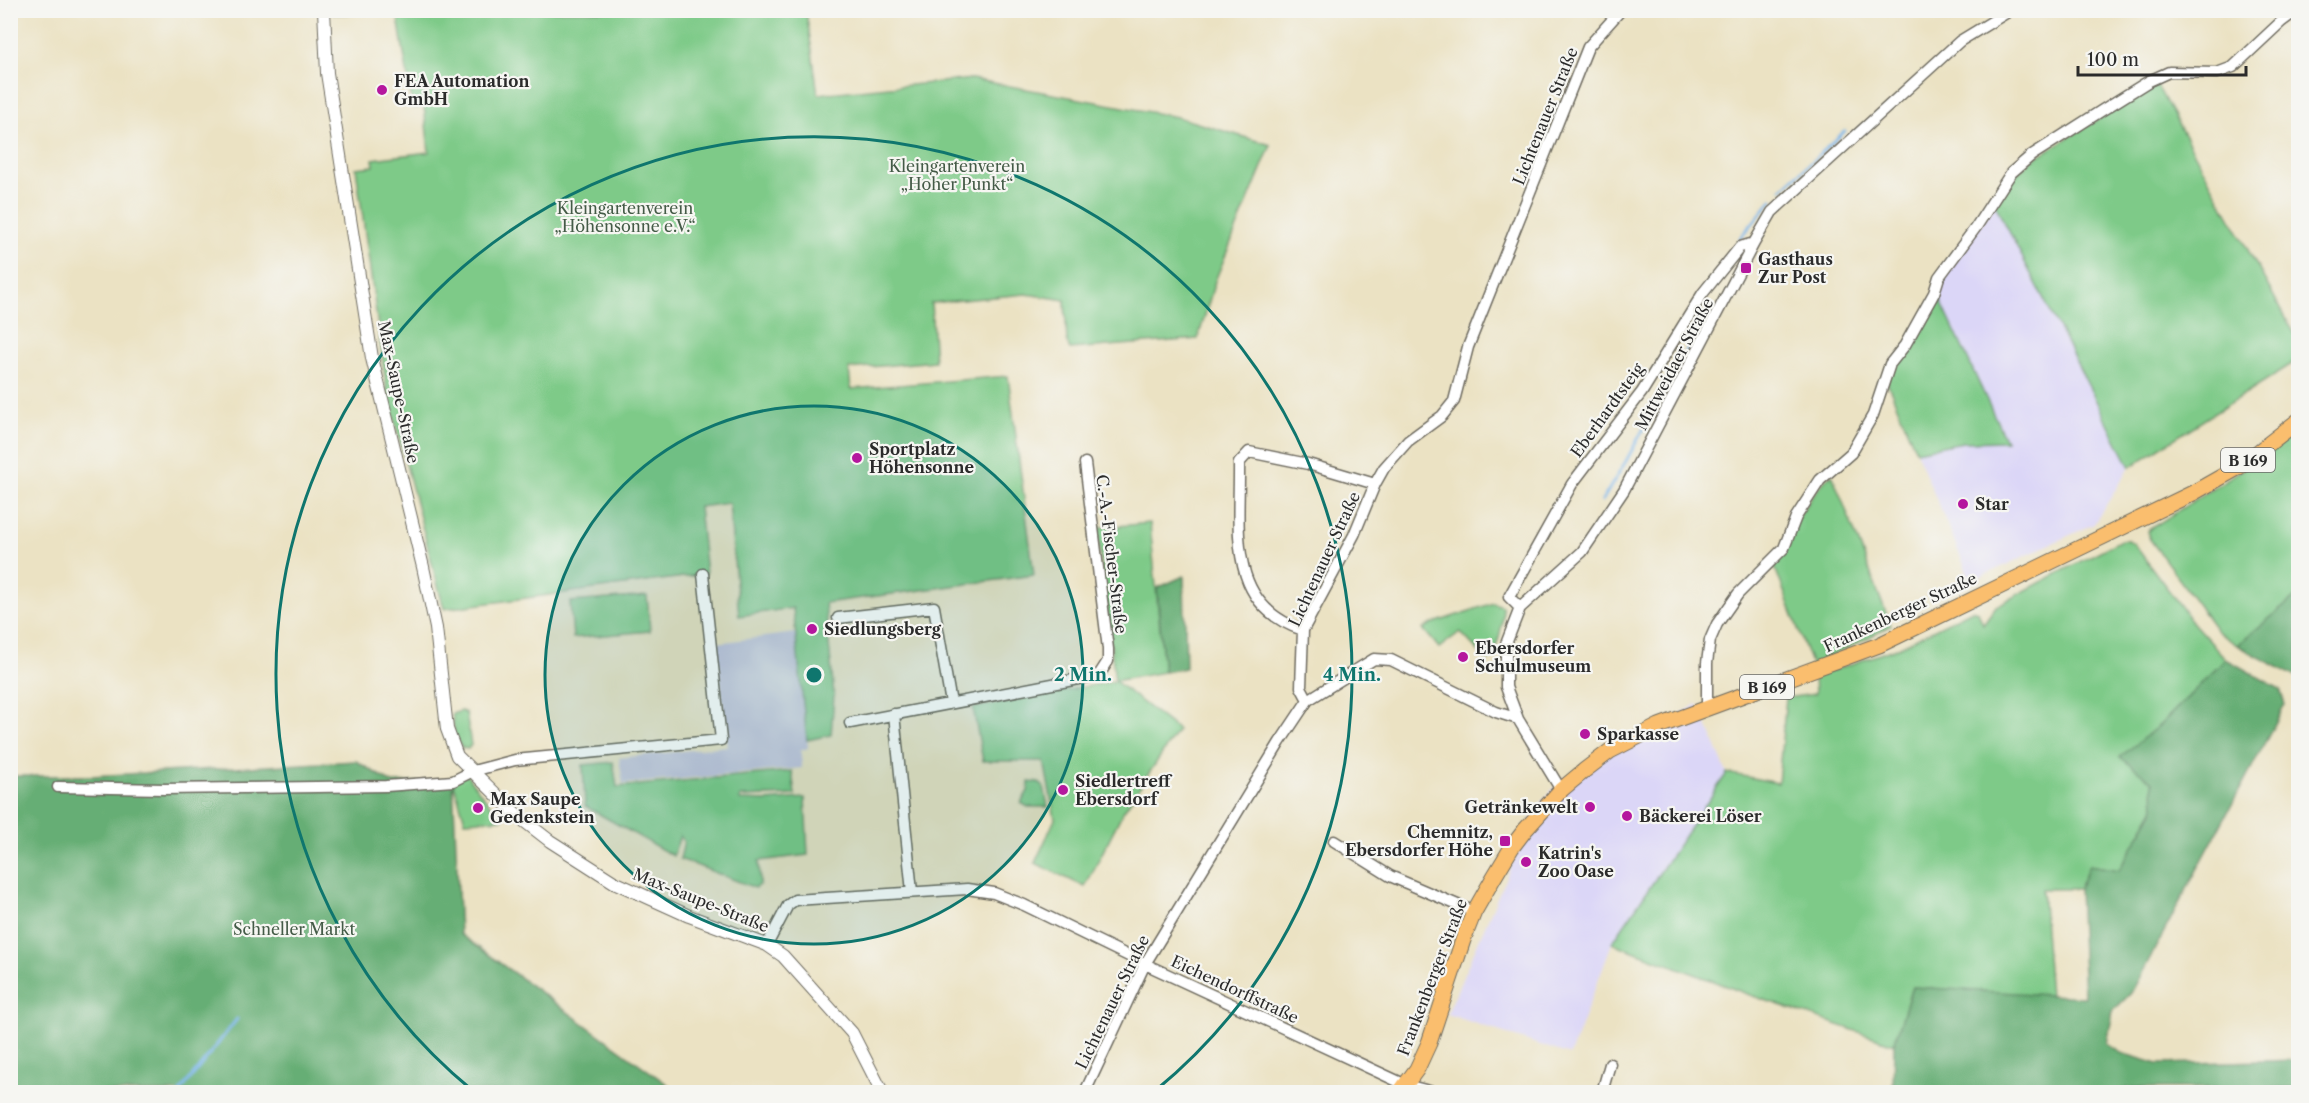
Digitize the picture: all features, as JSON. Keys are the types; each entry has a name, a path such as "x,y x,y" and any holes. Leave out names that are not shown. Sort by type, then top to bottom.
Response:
{"main road":[{"name":"Frankenberger Straße","path":"1403,1088 1417,1069 1429,1043 1474,912 1512,847 1562,790 1610,751 1659,726 1707,707 1810,672 1880,645 2193,493 2239,466 2298,420"}],"street":[{"name":"Max-Saupe-Straße","path":"324,10 327,73 372,358 436,628 447,729 457,756 519,817 550,841 614,882 689,916 767,945 783,956 852,1033 882,1092"},
{"name":"Lichtenauer Straße","path":"1085,1092 1144,964 1308,700 1301,687 1303,630 1354,535 1384,468 1408,441 1442,416 1454,401 1468,347 1588,47 1621,10"},
{"name":"Mittweidaer Straße","path":"1562,790 1518,719 1506,687 1506,644 1520,608 1582,552 1624,490 1772,212 1960,41 2011,10"},
{"path":"1707,707 1707,663 1710,640 1718,624 1738,594 1784,548 1796,517 1820,480 1851,453 1873,415 1890,364 1905,345 1934,293 1939,277 1976,227 2011,173 2032,155 2159,76 2169,72 2217,73 2233,67 2297,10"},
{"name":"Eberhardtsteig","path":"1520,608 1509,597 1572,484 1642,392 1703,293 1740,247 1754,243"},
{"path":"1303,630 1285,624 1262,605 1243,573 1240,553 1239,463 1249,452 1308,464 1375,484"},
{"name":"C.-A.-Fischer-Straße","path":"850,723 1099,675 1108,661 1108,649 1085,464"},
{"path":"58,787 164,789 386,786 453,781 473,771 515,760 722,740 704,574"},
{"path":"838,618 934,607 951,703"},
{"path":"1308,700 1374,659 1391,660 1496,712 1518,719"},
{"path":"894,714 912,892"},
{"path":"1334,841 1390,876 1474,912"},
{"name":"Eichendorffstraße","path":"767,945 788,905 795,900 967,889 994,893 1024,905 1403,1088 1433,1092"},
{"path":"1602,1092 1610,1064"}],"shaded area":[{"path":"1995,204 2130,467 2094,524 1971,581 1916,451 1963,442 2006,440 1938,295 1944,276"},
{"path":"796,633 808,748 801,750 802,768 623,784 619,758 727,746 716,643"},
{"path":"1698,704 1727,773 1612,943 1570,1055 1447,1014 1536,808 1562,779"}],"green space":[{"path":"333,11 806,11 818,94 972,79 1177,117 1271,145 1215,281 1198,339 1070,349 1067,343 1065,300 1026,294 931,303 935,361 849,369 851,389 1008,376 1034,575 825,603 834,695 831,735 807,740 793,608 739,616 729,503 699,507 706,574 444,609 387,392 356,168 374,166 373,159 429,152 424,106 413,108 397,12 334,14"},
{"path":"2156,84 2298,340 2298,360 2130,467 1995,204 2010,180 2030,161"},
{"path":"1938,295 2006,441 1963,442 1916,451 1887,382 1890,372"},
{"path":"2298,433 2298,595 2237,645 2217,631 2149,538 2147,531"},
{"path":"1832,474 1891,626 1812,666 1774,565 1814,493"},
{"path":"1150,523 1164,672 1115,681 1097,528"},
{"path":"2121,540 2128,540 2134,544 2194,624 2226,659 2161,724 2121,757 2153,782 2154,810 2119,870 2089,865 2079,889 2042,889 2050,996 1912,987 1894,1044 1750,995 1612,943 1727,773 1778,783 1786,698 1815,694 1814,677 1897,648 1972,610 1978,612 1983,624 1996,606"},
{"path":"1184,576 1186,668 1164,672 1157,588"},
{"path":"2298,595 2298,678 2237,645"},
{"path":"647,596 650,631 573,638 570,602"},
{"path":"1493,603 1502,606 1503,611 1500,635 1488,661 1460,632 1439,648 1423,629 1431,624"},
{"path":"2226,659 2280,689 2285,705 2131,993 2113,1011 2107,1044 2121,1053 2158,1064 2298,1060 2298,1088 2128,1088 2117,1092 1893,1092 1894,1044 1912,987 2084,997 2079,889 2089,865 2119,870 2154,810 2153,782 2120,757 2161,724"},
{"path":"1115,681 1178,730 1123,812 1085,887 1035,863 1055,819 1044,761 983,761 973,708"},
{"path":"461,711 466,713 471,745 468,749 462,748 455,737 452,714"},
{"name":"Schneller Markt","path":"356,761 392,783 453,781 460,934 678,1092 11,1092 11,776 91,776"},
{"path":"613,762 617,787 792,771 795,795 740,797 740,800 805,798 808,855 759,861 760,884 755,888 680,859 684,842 680,836 673,856 585,806 583,765"},
{"path":"467,774 502,819 465,821 453,781"},
{"path":"1029,782 1039,783 1044,787 1048,807 1028,807 1021,803 1028,791"}],"waterway":[{"path":"1782,189 1845,131"},
{"path":"1740,238 1772,200"},
{"path":"1602,501 1703,320"},
{"path":"180,1092 237,1019"}],"place":[{"name":"FEA Automation GmbH","path":"382,90"},
{"name":"Gasthaus Zur Post","path":"1746,268"},
{"name":"Sportplatz Höhensonne","path":"857,458"},
{"name":"Star","path":"1963,504"},
{"name":"Siedlungsberg","path":"812,629"},
{"name":"Ebersdorfer Schulmuseum","path":"1463,657"},
{"name":"Sparkasse","path":"1585,734"},
{"name":"Siedlertreff Ebersdorf","path":"1063,790"},
{"name":"Getränkewelt","path":"1590,807"},
{"name":"Max Saupe Gedenkstein","path":"478,808"},
{"name":"Bäckerei Löser","path":"1627,816"},
{"name":"Chemnitz, Ebersdorfer Höhe","path":"1505,841"},
{"name":"Katrin's Zoo Oase","path":"1526,862"}],"park label":[{"name":"Kleingartenverein „Hoher Punkt“","path":"957,175"},
{"name":"Kleingartenverein „Höhensonne e.V.“","path":"625,217"}]}
